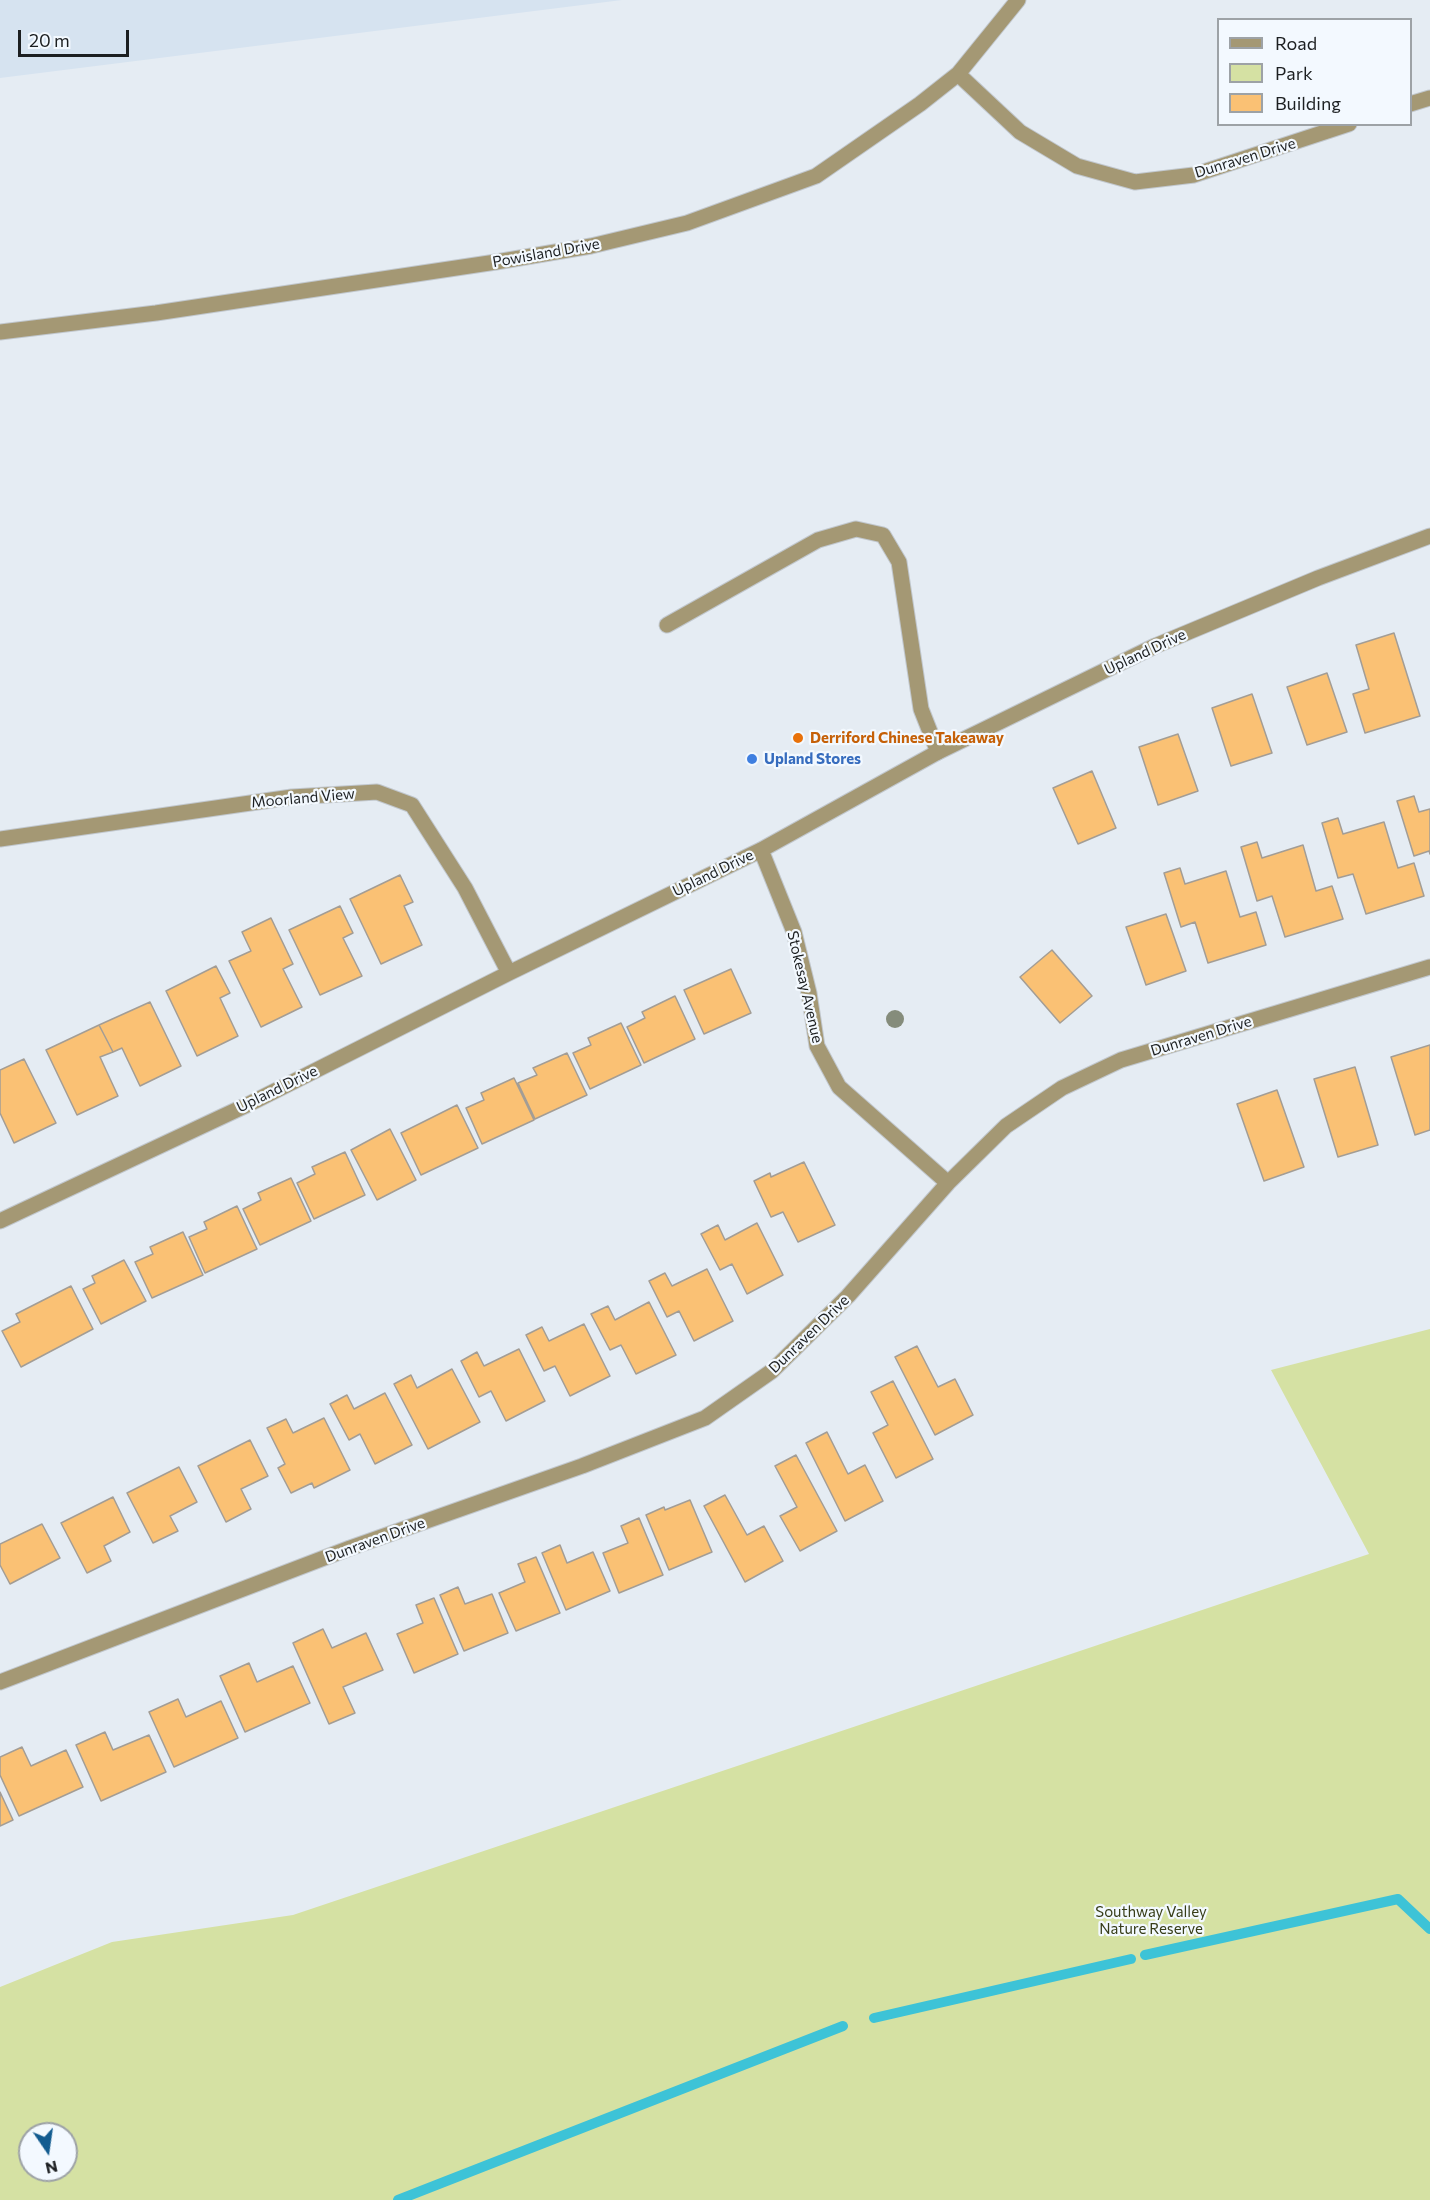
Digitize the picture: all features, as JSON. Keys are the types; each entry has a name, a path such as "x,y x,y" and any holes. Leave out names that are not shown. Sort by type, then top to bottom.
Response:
{"street":[{"name":"Powisland Drive","path":"0,332 156,313 496,262 591,246 687,223 816,176 920,104 958,74 1018,0"},
{"name":"Dunraven Drive","path":"958,74 1020,132 1077,166 1135,182 1194,175 1343,126"},
{"path":"1412,103 1430,98"},
{"path":"667,625 818,540 856,529 884,535 899,562 921,709 938,752"},
{"name":"Upland Drive","path":"0,1221 249,1104 509,973 761,850 938,752 1155,646 1318,578 1430,536"},
{"name":"Moorland View","path":"0,839 292,797 377,792 412,805 465,888 509,973"},
{"name":"Stokesay Avenue","path":"761,850 794,932 809,993 817,1046 839,1087 948,1183"},
{"name":"Dunraven Drive","path":"0,1682 350,1548 582,1466 705,1418 772,1371 848,1296 948,1183 1006,1126 1062,1088 1121,1060 1430,967"}],"shaded area":[{"path":"0,0 622,0 0,78"}],"green space":[{"name":"Southway Valley Nature Reserve","path":"1430,1329 1430,2200 0,2200 0,1987 112,1942 293,1915 1369,1554 1271,1370"}],"building":[{"path":"1394,633 1420,716 1365,733 1353,694 1369,689 1356,645"},
{"path":"1327,673 1347,732 1307,745 1287,687"},
{"path":"1252,694 1272,753 1231,766 1212,708"},
{"path":"1178,734 1198,791 1158,805 1139,747"},
{"path":"1092,771 1116,828 1078,844 1053,788"},
{"path":"1414,796 1419,812 1430,809 1430,854 1429,851 1414,856 1397,801"},
{"path":"1338,818 1343,834 1384,822 1398,868 1414,863 1424,896 1366,914 1353,874 1338,878 1322,823"},
{"path":"1257,842 1262,858 1303,845 1316,891 1332,886 1343,919 1285,937 1272,896 1257,901 1241,847"},
{"path":"1180,868 1185,884 1226,871 1240,917 1256,912 1266,945 1208,963 1195,922 1181,927 1164,873"},
{"path":"400,875 413,902 404,906 422,945 381,964 350,899"},
{"path":"340,906 353,933 343,938 362,976 320,995 289,930"},
{"path":"1166,914 1186,971 1146,985 1126,927"},
{"path":"271,918 293,964 283,969 302,1007 261,1027 229,961 251,951 242,932"},
{"path":"1052,950 1092,996 1060,1023 1020,977"},
{"path":"216,966 230,993 220,998 238,1036 197,1056 166,991"},
{"path":"731,969 751,1013 704,1034 684,990"},
{"path":"675,996 695,1039 644,1063 627,1027 645,1018 642,1012"},
{"path":"150,1002 181,1066 140,1086 122,1048 113,1052 99,1025"},
{"path":"621,1023 641,1065 590,1089 573,1053 591,1045 588,1038"},
{"path":"99,1025 113,1052 100,1057 118,1096 77,1115 46,1050"},
{"path":"1430,1045 1430,1130 1415,1135 1391,1057"},
{"path":"567,1053 587,1095 535,1119 518,1083 537,1075 533,1068"},
{"path":"24,1059 56,1123 14,1143 0,1113 0,1070"},
{"path":"1355,1067 1378,1145 1338,1157 1314,1079"},
{"path":"514,1078 534,1120 482,1144 466,1108 484,1100 481,1093"},
{"path":"1277,1090 1304,1167 1264,1181 1237,1104"},
{"path":"457,1105 478,1148 421,1175 401,1133"},
{"path":"390,1129 416,1180 377,1200 351,1150"},
{"path":"345,1152 365,1195 314,1219 297,1183 315,1174 312,1167"},
{"path":"804,1162 835,1225 798,1242 783,1212 771,1217 754,1181 770,1173 771,1177"},
{"path":"291,1178 311,1221 260,1245 243,1209 261,1200 258,1193"},
{"path":"237,1206 257,1249 205,1273 189,1237 207,1229 204,1222"},
{"path":"757,1223 783,1275 747,1294 732,1264 720,1270 701,1234 718,1225 725,1240"},
{"path":"183,1232 203,1275 152,1298 135,1262 153,1254 150,1247"},
{"path":"124,1260 146,1301 101,1324 83,1289 95,1283 92,1276"},
{"path":"707,1269 733,1321 694,1341 679,1311 667,1317 649,1281 665,1273 672,1286"},
{"path":"71,1286 93,1329 21,1367 2,1331 20,1322 16,1314"},
{"path":"649,1302 676,1355 636,1374 621,1345 610,1350 591,1314 608,1306 615,1320"},
{"path":"584,1324 610,1376 570,1396 555,1366 544,1371 526,1335 542,1327 549,1341"},
{"path":"917,1346 938,1387 955,1379 973,1415 935,1435 895,1357"},
{"path":"519,1349 545,1401 506,1421 491,1391 479,1397 461,1361 477,1352 484,1366"},
{"path":"452,1369 480,1422 428,1449 394,1384 411,1375 417,1388"},
{"path":"893,1381 933,1459 896,1478 873,1433 888,1425 871,1392"},
{"path":"385,1393 412,1445 375,1464 360,1434 349,1440 330,1404 347,1395 354,1409"},
{"path":"324,1418 350,1470 314,1488 312,1483 291,1493 278,1468 285,1464 267,1428 286,1419 293,1433"},
{"path":"827,1432 848,1474 865,1465 883,1501 845,1521 806,1443"},
{"path":"250,1440 268,1476 241,1489 251,1509 226,1522 198,1466"},
{"path":"796,1455 837,1531 800,1551 780,1516 797,1507 775,1466"},
{"path":"179,1467 197,1502 170,1516 178,1531 153,1543 127,1493"},
{"path":"725,1495 747,1535 764,1526 783,1561 745,1582 704,1506"},
{"path":"113,1497 130,1532 104,1546 111,1561 87,1573 61,1523"},
{"path":"690,1500 712,1552 669,1570 646,1515"},
{"path":"639,1518 663,1575 619,1593 603,1553 628,1543 621,1526"},
{"path":"42,1524 60,1558 10,1584 0,1565 0,1544"},
{"path":"560,1545 567,1563 593,1552 610,1591 566,1610 542,1553"},
{"path":"536,1557 560,1613 516,1631 499,1593 525,1582 518,1564"},
{"path":"458,1587 465,1604 492,1594 508,1633 464,1651 440,1595"},
{"path":"434,1598 458,1654 414,1673 397,1634 423,1623 416,1605"},
{"path":"323,1629 332,1648 366,1633 383,1670 343,1687 355,1713 329,1724 293,1643"},
{"path":"249,1663 257,1682 293,1666 310,1703 245,1732 220,1676"},
{"path":"178,1699 186,1717 221,1701 238,1738 174,1767 149,1712"},
{"path":"105,1732 113,1750 149,1735 166,1772 101,1801 76,1745"},
{"path":"22,1747 31,1766 66,1750 83,1787 19,1816 0,1775 0,1757"},
{"path":"0,1792 13,1820 0,1826"}],"waterway":[{"path":"1145,1955 1398,1899 1430,1929"},
{"path":"874,2018 1131,1959"},
{"path":"398,2200 843,2026"}],"place":[{"name":"Derriford Chinese Takeaway","path":"798,738"},
{"name":"Upland Stores","path":"752,759"}]}
